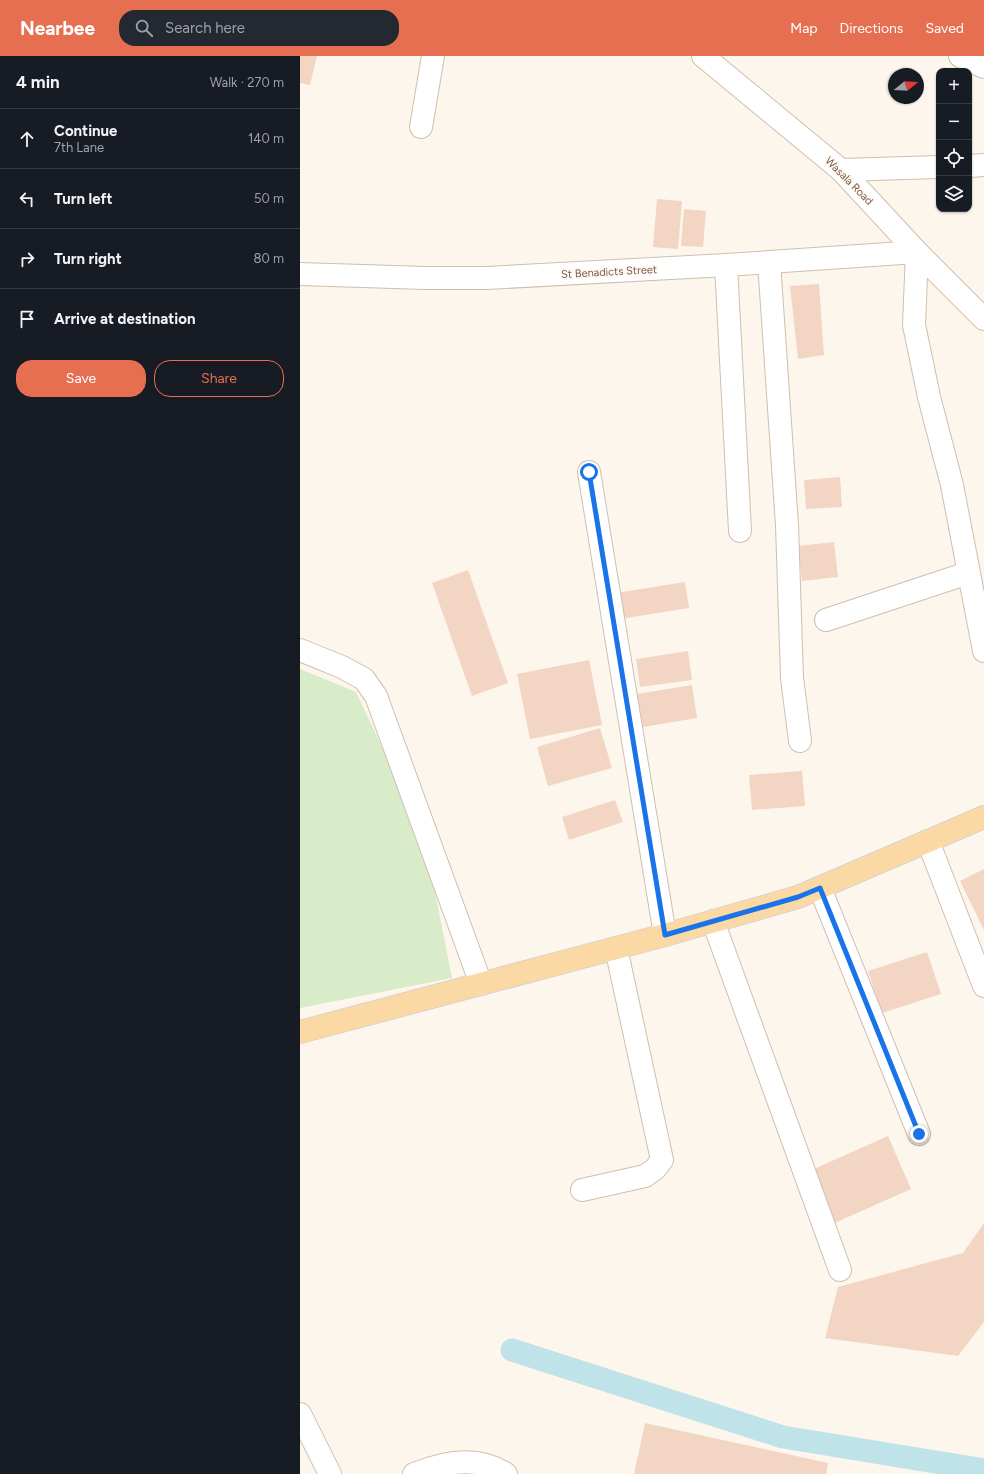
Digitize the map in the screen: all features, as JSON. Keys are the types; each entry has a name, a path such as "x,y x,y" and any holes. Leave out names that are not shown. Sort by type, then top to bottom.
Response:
{"main road":[{"path":"300,1032 665,935 798,897 984,817"}],"street":[{"path":"420,127 433,56"},
{"name":"Wasala Road","path":"703,56 841,170 917,252 984,319"},
{"path":"960,56 984,67"},
{"path":"972,166 984,166"},
{"path":"841,170 936,167"},
{"path":"917,252 914,325 929,397 952,485 984,651"},
{"name":"St Benadicts Street","path":"300,274 425,278 487,278 726,265 917,252"},
{"path":"769,262 788,525 792,678 800,741"},
{"path":"726,265 740,530"},
{"path":"589,472 665,935"},
{"path":"826,620 968,573"},
{"path":"300,650 342,667 364,679 376,696 480,984"},
{"path":"928,841 984,986"},
{"path":"820,888 919,1134"},
{"path":"713,921 840,1270"},
{"path":"582,1190 645,1176 656,1169 662,1160 616,948"},
{"path":"300,1414 330,1474"},
{"path":"414,1474 445,1464 481,1462 506,1474"}],"green space":[{"path":"300,669 356,692 383,749 435,892 452,978 300,1008"}],"building":[{"path":"300,56 317,56 310,85 300,83"},
{"path":"657,199 682,201 678,249 653,247"},
{"path":"684,209 706,211 703,247 681,246"},
{"path":"819,284 824,355 798,359 790,286"},
{"path":"840,477 842,507 806,509 804,480"},
{"path":"834,542 838,577 802,581 798,546"},
{"path":"468,570 508,683 472,696 432,583"},
{"path":"685,582 689,608 620,619 616,593"},
{"path":"688,651 692,680 640,687 636,659"},
{"path":"589,660 602,725 530,739 517,674"},
{"path":"692,685 697,718 643,727 637,694"},
{"path":"600,728 612,768 548,786 537,747"},
{"path":"802,771 805,806 752,810 749,775"},
{"path":"615,800 623,822 569,840 562,817"},
{"path":"984,869 984,930 960,881"},
{"path":"927,952 941,994 882,1013 868,971"},
{"path":"888,1136 911,1189 830,1225 807,1172"},
{"path":"984,1223 984,1322 958,1356 825,1338 838,1287 963,1253"},
{"path":"645,1423 828,1463 826,1474 634,1474"}],"waterway":[{"path":"512,1350 783,1437 984,1470"}],"route":[{"path":"589,472 665,935 798,897 820,888 919,1134"}]}
